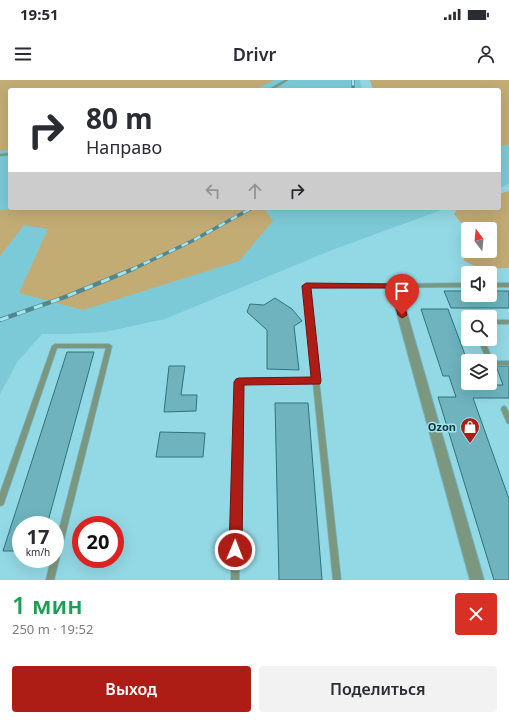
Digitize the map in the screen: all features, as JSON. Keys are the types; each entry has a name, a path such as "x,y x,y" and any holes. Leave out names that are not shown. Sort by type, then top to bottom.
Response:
{"street":[{"path":"394,285 477,580"}],"lane":[{"path":"273,88 287,80"},
{"path":"337,580 306,286 461,285"},
{"path":"497,285 509,285"},
{"path":"497,322 509,322"},
{"path":"0,503 55,346 109,346 50,580"},
{"path":"497,364 509,363"},
{"path":"235,580 239,382 316,381"},
{"path":"504,409 509,422"}],"shaded area":[{"path":"0,80 360,80 362,88 8,88 8,210 442,210 332,250 165,319 105,332 42,334 18,361 0,394"},
{"path":"0,80 274,80 258,88 8,88 8,150 0,151"},
{"path":"370,80 509,80 509,145 501,146 501,88 372,88"},
{"path":"501,126 509,126 509,184 501,187"},
{"path":"509,191 509,268 497,268 497,266 475,266 464,261 464,258 497,258 497,222 461,222 454,214 457,210 501,210 501,193"},
{"path":"0,210 265,210 273,221 239,261 83,310 19,293 48,229 24,225 0,256"}],"building":[{"path":"444,291 461,291 461,302 497,302 497,291 509,291 509,308 451,308"},
{"path":"275,298 292,309 302,321 294,326 299,370 267,369 267,330 247,312 250,304 264,305"},
{"path":"421,309 448,309 465,354 461,354 461,390 497,390 497,385 503,385 497,366 509,366 509,398 473,398 509,499 509,580 494,580 438,397 456,397 449,376 443,376"},
{"path":"67,352 94,352 49,516 14,516"},
{"path":"169,366 185,366 181,395 197,395 196,411 164,412"},
{"path":"275,403 308,403 322,580 279,580"},
{"path":"160,432 205,433 203,457 156,457"},
{"path":"12,523 12,551 3,551"}],"railway":[{"path":"353,80 353,88"},
{"path":"131,270 192,241 248,210"},
{"path":"0,320 65,297 133,269"}],"place":[{"name":"Ozon","path":"470,444"}],"route":[{"path":"235,550 239,382 316,381 306,286 394,285 402,315"}]}
